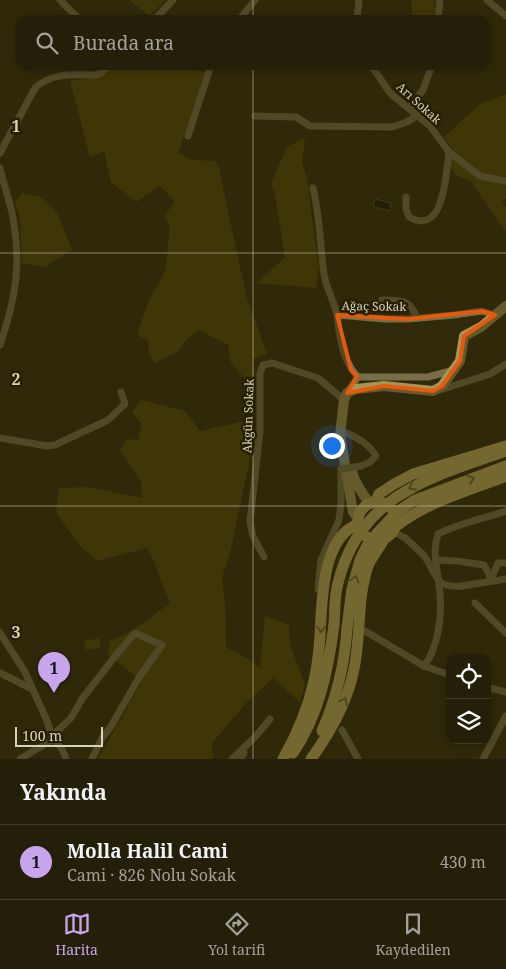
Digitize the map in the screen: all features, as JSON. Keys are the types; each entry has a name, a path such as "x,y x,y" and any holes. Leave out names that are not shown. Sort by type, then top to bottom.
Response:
{"main road":[{"path":"384,539 376,540 368,537 362,532 359,522 364,508 372,503 378,494 413,474 506,446"},
{"path":"288,759 310,726 322,690 330,661 337,585 346,556 358,535 374,516 405,490 433,477 506,451"},
{"path":"306,759 323,729 334,696 346,649 352,589 360,560 369,542 397,512 413,501 506,466"},
{"path":"311,759 335,719 348,692 354,668 362,586 368,566 384,539 410,515 431,504 506,476"},
{"path":"372,503 383,504 390,508 394,515 394,529"},
{"path":"282,759 291,744 314,682 320,639 325,575 331,555 339,538 350,527 359,522"}],"street":[{"path":"60,0 75,15"},
{"path":"159,15 173,0"},
{"path":"243,15 255,0"},
{"path":"358,15 359,0"},
{"path":"438,15 440,0"},
{"path":"486,0 506,16"},
{"path":"0,153 35,88 40,83 57,76 96,75 104,70"},
{"path":"188,136 210,70"},
{"name":"Arı Sokak","path":"374,70 400,104 409,108 430,126 449,152 480,176 506,181"},
{"path":"409,108 423,90 430,70"},
{"path":"255,116 296,117 310,126 392,127 407,122 418,115"},
{"path":"406,197 406,209 409,217 416,222 429,220 437,212 442,198 449,152"},
{"path":"0,168 12,213 18,256 17,283 0,345"},
{"path":"313,188 318,206 325,276 334,300 337,315"},
{"path":"382,300 402,300 409,304 417,318"},
{"path":"433,391 442,386 460,361 464,336 480,327 506,306"},
{"name":"Ağaç Sokak","path":"358,377 351,370 339,335 337,315 385,319 454,315 482,311 495,315"},
{"name":"Akgün Sokak","path":"264,557 253,536 250,522 260,430 260,374 262,365 272,363 318,378 345,396"},
{"path":"345,396 356,389 384,386 433,391 490,374 506,364"},
{"path":"359,522 353,512 340,435 345,396 358,377 428,377 454,369"},
{"path":"0,438 47,446 55,445 108,420 125,404 122,392"},
{"path":"343,419 347,433 349,460 353,478 359,490 372,503"},
{"path":"316,612 321,560 339,520 341,469 361,466 370,462 376,456 371,447 359,438 347,433"},
{"path":"424,666 429,659 435,640 440,611 436,560 438,534 455,525 506,511"},
{"path":"394,529 425,558 440,582 448,587 506,580"},
{"path":"436,560 484,565 489,574 490,581"},
{"path":"490,581 498,563 506,563"},
{"path":"475,603 506,634"},
{"path":"365,631 424,666 446,674"},
{"path":"0,633 25,672 52,736 63,751 66,759"},
{"path":"20,759 52,740 52,736 71,718 88,692 135,633 162,645 140,676 110,728 102,738 92,759"},
{"path":"0,673 32,689"},
{"path":"491,688 506,692"},
{"path":"484,759 506,716"},
{"path":"232,759 270,719"},
{"path":"342,730 358,759"},
{"path":"240,759 244,753 243,749"}],"highlighted area":[{"path":"482,311 495,315 464,336 460,361 442,386 433,391 384,386 347,393 357,376 351,370 337,315 408,319"}],"shaded area":[{"path":"129,0 165,0 151,15"},
{"path":"411,0 435,0 434,15 412,15"},
{"path":"105,70 194,70 207,72 178,153 192,160 215,161 219,169 246,295 267,354 253,359 257,392 231,363 228,345 199,330 186,340 178,352 154,363 149,353 148,340 137,335 147,305 166,269 170,226 164,216 175,202 160,186 136,202 111,182 104,151 90,157 70,81 98,77"},
{"path":"506,94 506,198 502,202 506,207 506,232 471,182 455,174 449,165 452,148 444,137 480,104"},
{"path":"304,138 305,144 302,161 307,179 319,270 316,288 257,283 285,257 275,194 271,184 287,147"},
{"path":"22,193 39,196 57,212 72,250 44,267 22,263 20,219 15,202"},
{"path":"375,199 391,203 390,211 373,207"},
{"path":"141,400 185,411 200,431 250,420 254,439 231,549 222,578 226,615 226,647 247,658 260,668 265,616 289,625 290,644 305,685 300,702 273,678 247,702 212,743 213,759 98,759 141,683 137,677 108,655 110,641 132,631 170,603 147,548 97,561 79,545 56,512 59,488 88,487 142,498 141,482 120,450 127,439 138,440 142,424 132,413"},
{"path":"99,638 101,647 86,650 84,641"}],"place":[{"name":"Molla Halil Cami","path":"54,693"}]}
